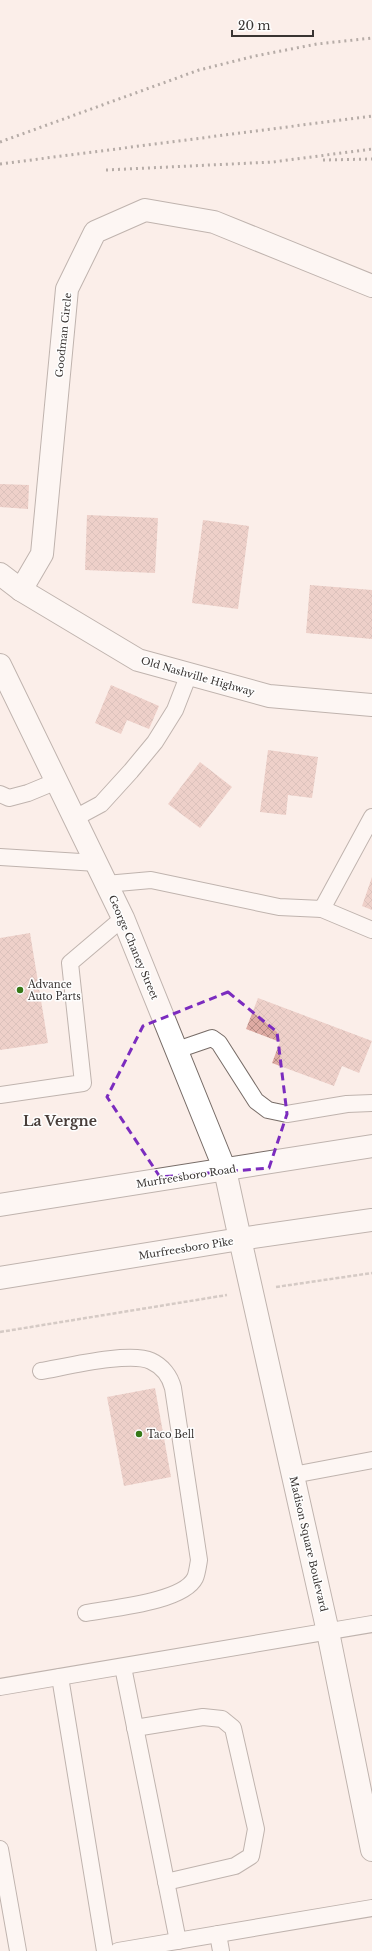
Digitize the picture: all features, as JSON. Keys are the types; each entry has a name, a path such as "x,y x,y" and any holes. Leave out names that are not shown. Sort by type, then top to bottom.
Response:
{"street":[{"name":"Goodman Circle","path":"20,590 42,554 67,289 94,232 145,210 214,222 372,286"},
{"name":"Old Nashville Highway","path":"0,574 20,590 138,660 269,696 372,704"},
{"name":"George Chaney Street","path":"0,666 123,918 225,1170 240,1239"},
{"name":"Murfreesboro Road","path":"0,1205 372,1146"},
{"name":"Murfreesboro Pike","path":"0,1278 240,1239 372,1220"},
{"name":"Madison Square Boulevard","path":"240,1239 328,1632 372,1850"}],"lane":[{"path":"75,818 101,804 155,742 176,710 189,674"},
{"path":"0,794 9,798 28,793 57,781"},
{"path":"322,909 372,817"},
{"path":"0,857 97,863"},
{"path":"106,884 151,880 280,907 322,909 372,930"},
{"path":"0,1095 82,1083 70,963 123,918"},
{"path":"177,1050 212,1038 219,1043 256,1100 268,1110 287,1114 347,1104 372,1103"},
{"path":"41,1371 134,1357 150,1360 161,1368 170,1378 173,1388 199,1560 195,1578 185,1589 166,1598 86,1613"},
{"path":"293,1475 372,1460"},
{"path":"0,1687 372,1624"},
{"path":"123,1667 178,1941"},
{"path":"60,1677 105,1951"},
{"path":"135,1728 203,1717 222,1719 233,1728 256,1829 251,1856 235,1866 166,1882"},
{"path":"0,1849 18,1951"},
{"path":"118,1951 372,1908"},
{"path":"218,1934 221,1951"}],"path":[{"path":"0,1332 372,1272"}],"highlighted area":[{"path":"228,992 277,1032 287,1114 269,1168 160,1177 107,1097 143,1026"}],"building":[{"path":"0,484 29,485 28,509 0,507"},
{"path":"87,515 158,518 155,573 85,570"},
{"path":"203,520 249,526 238,609 192,603"},
{"path":"310,585 372,590 372,639 306,633"},
{"path":"111,685 159,706 149,729 127,720 121,734 95,723"},
{"path":"268,750 318,757 312,798 288,795 286,815 260,812"},
{"path":"200,762 232,787 200,828 168,804"},
{"path":"372,877 372,910 362,906"},
{"name":"Advance Auto Parts","path":"30,933 48,1043 0,1050 0,938"},
{"path":"258,998 372,1041 359,1073 342,1066 334,1086 272,1063 280,1042 246,1029"},
{"path":"155,1388 171,1477 124,1486 107,1397"}],"railway":[{"path":"0,142 199,70 255,56 317,44 372,38"},
{"path":"0,164 372,116"},
{"path":"106,170 273,162 372,149"},
{"path":"323,160 372,159"}],"place":[{"name":"Advance Auto Parts","path":"20,990"},
{"name":"Taco Bell","path":"139,1434"}],"district":[{"name":"La Vergne","path":"60,1121"}]}
